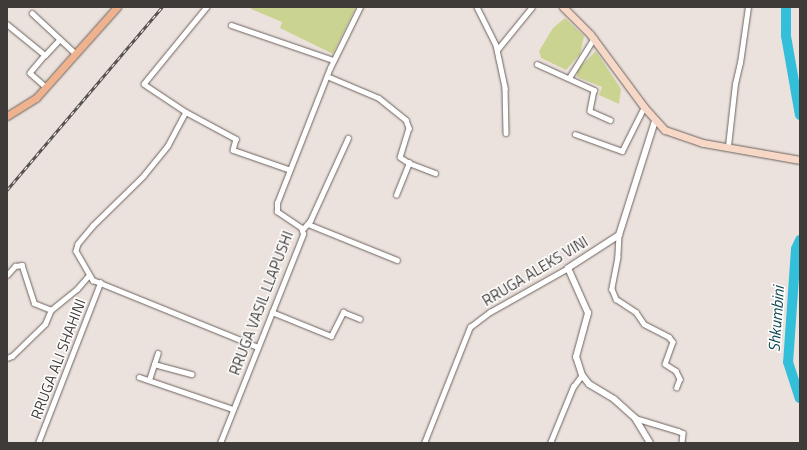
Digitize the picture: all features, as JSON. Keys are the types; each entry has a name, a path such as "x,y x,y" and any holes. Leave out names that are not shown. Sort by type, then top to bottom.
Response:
{"main road":[{"path":"7,116 23,108 46,87 117,7"},
{"path":"563,7 594,38 644,108 655,122 664,130 684,138 800,160"}],"street":[{"path":"207,7 144,84 186,112 236,139 234,150 288,169"},
{"name":"RRUGA VASIL LLAPUSHI","path":"220,443 302,239 303,230 281,216 276,208 288,169 334,60 360,7"},
{"path":"477,7 497,50 505,88 506,133"},
{"path":"497,50 532,7"},
{"path":"728,146 735,84 740,64 748,7"},
{"path":"32,13 59,40 76,54"},
{"path":"7,24 45,55"},
{"path":"231,25 334,60"},
{"path":"569,78 594,38"},
{"path":"46,87 30,72 59,40"},
{"path":"538,64 594,90 590,111 610,120"},
{"path":"327,76 379,98 406,120 409,128 400,157 409,163 435,172"},
{"path":"575,134 622,151 644,108"},
{"path":"186,112 168,146 144,176 92,226 78,244 76,251 89,275 100,283 258,347"},
{"path":"655,122 619,235 618,257 612,288 616,299 636,312 644,324 669,337 673,342 665,364 678,375 680,379 677,387"},
{"path":"303,230 308,224 348,138"},
{"path":"396,195 409,163"},
{"path":"308,224 397,260"},
{"name":"RRUGA ALEKS VINI","path":"424,443 470,327 490,312 568,268 619,235"},
{"path":"7,275 14,266 22,265 34,303 51,310"},
{"path":"568,268 588,313 576,357 582,375 589,384 614,399 635,418 650,443"},
{"path":"7,358 12,356 45,324 51,310 77,289 89,275"},
{"name":"RRUGA ALI SHAHINI","path":"38,443 100,283"},
{"path":"272,312 331,336 343,312 360,319"},
{"path":"149,380 158,353"},
{"path":"154,364 192,374"},
{"path":"550,443 573,387 582,375"},
{"path":"139,377 233,409"},
{"path":"635,418 683,433 682,443"}],"green space":[{"path":"252,7 356,7 333,54 280,28 282,22 251,9"},
{"path":"565,18 584,36 580,54 566,70 541,58 539,51 553,28"},
{"path":"596,51 621,89 619,104 599,95 602,87 577,77 577,70"}],"waterway":[{"path":"786,7 786,36 800,115"},
{"name":"Shkumbini","path":"800,240 796,249 788,362 800,398"}],"railway":[{"path":"7,190 162,7"}]}
